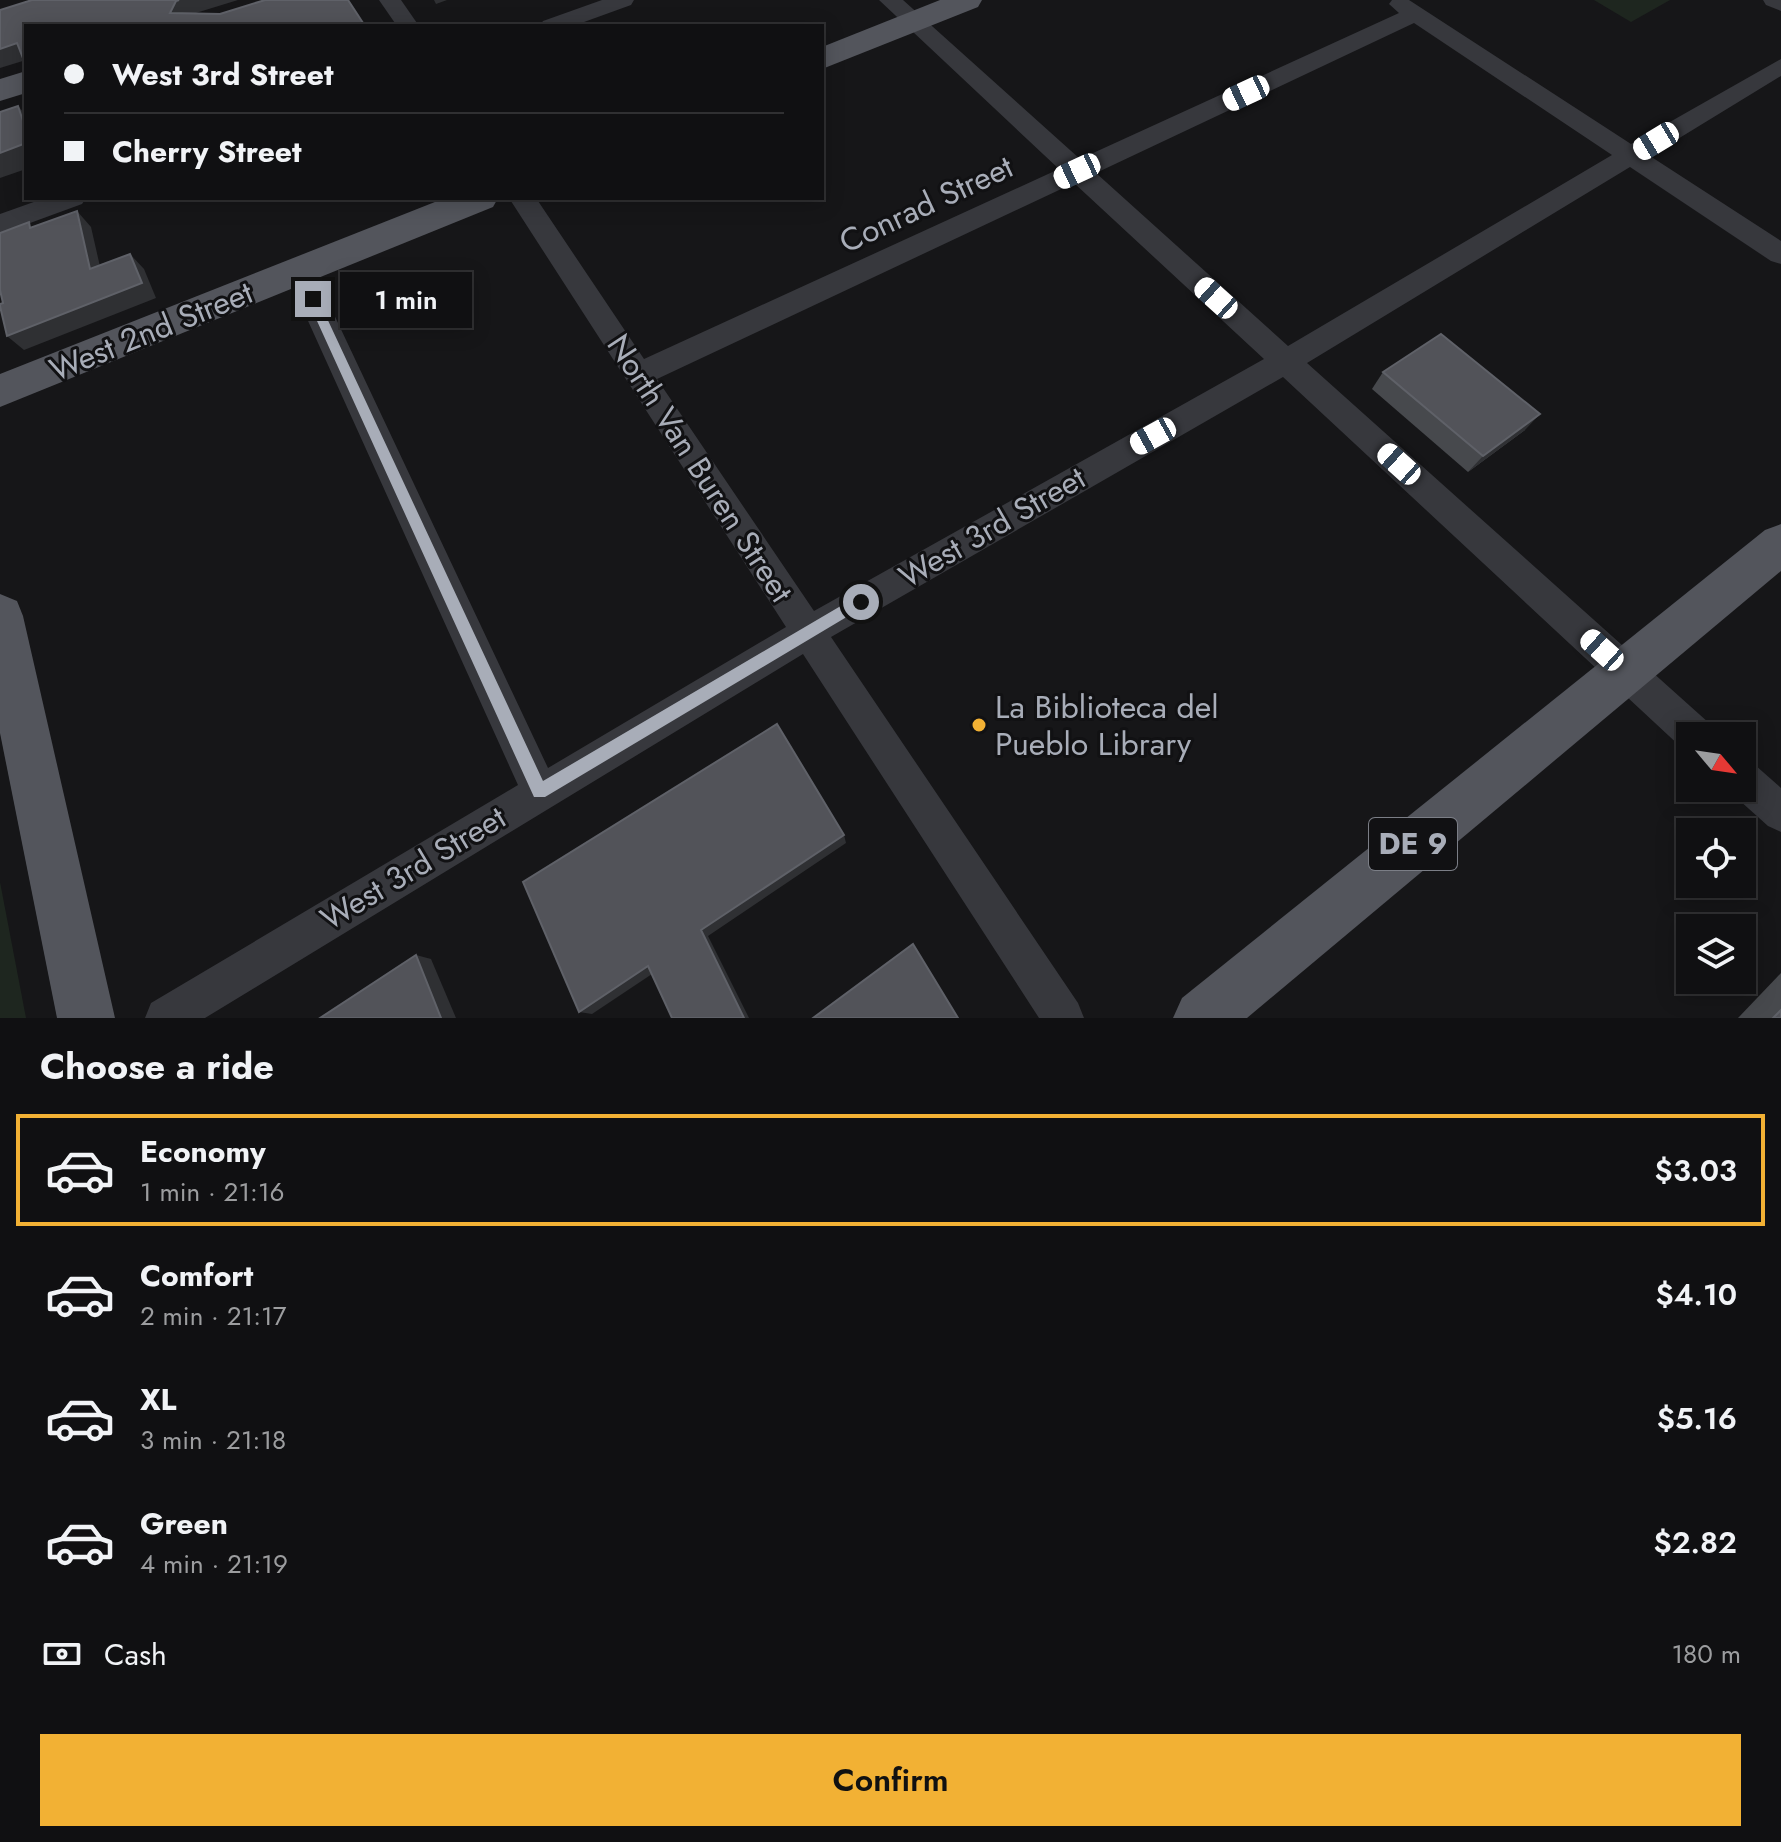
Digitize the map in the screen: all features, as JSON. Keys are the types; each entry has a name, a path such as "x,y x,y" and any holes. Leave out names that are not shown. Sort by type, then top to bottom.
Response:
{"main road":[{"path":"824,58 967,0"},
{"path":"0,90 24,83"},
{"name":"West 2nd Street","path":"0,391 475,200"},
{"name":"DE 9","path":"1202,1018 1781,544"},
{"path":"0,616 86,1018"}],"street":[{"path":"390,0 407,24"},
{"path":"557,24 623,0"},
{"path":"890,0 1681,722"},
{"path":"1774,0 1781,4"},
{"path":"1405,7 1781,254"},
{"name":"Conrad Street","path":"639,374 1077,171 1405,7"},
{"name":"West 3rd Street","path":"166,1018 808,632 1286,361 1781,66"},
{"path":"0,224 67,200"},
{"name":"North Van Buren Street","path":"523,200 1063,1018"},
{"path":"299,270 540,791"},
{"path":"1756,791 1781,813"}],"shaded area":[{"path":"1594,0 1670,0 1631,22"},
{"path":"0,882 26,1018 0,1018"}],"building":[{"path":"32,0 179,0 170,13 220,14 265,0 348,0 364,24 24,24 24,61 17,43 0,49 0,10"},
{"path":"18,106 24,124 24,144 0,153 0,112"},
{"path":"77,211 90,269 130,254 142,283 7,336 0,306 3,303 0,290 0,233 29,222 30,228"},
{"path":"1441,334 1540,414 1483,456 1383,372"},
{"path":"777,724 844,835 701,930 744,1018 672,1018 648,966 579,1012 523,882"},
{"path":"913,944 958,1018 813,1018"},
{"path":"416,955 441,1018 320,1018"}],"place":[{"name":"La Biblioteca del Pueblo Library","path":"979,725"}],"route":[{"path":"313,299 540,791 861,602"}]}
